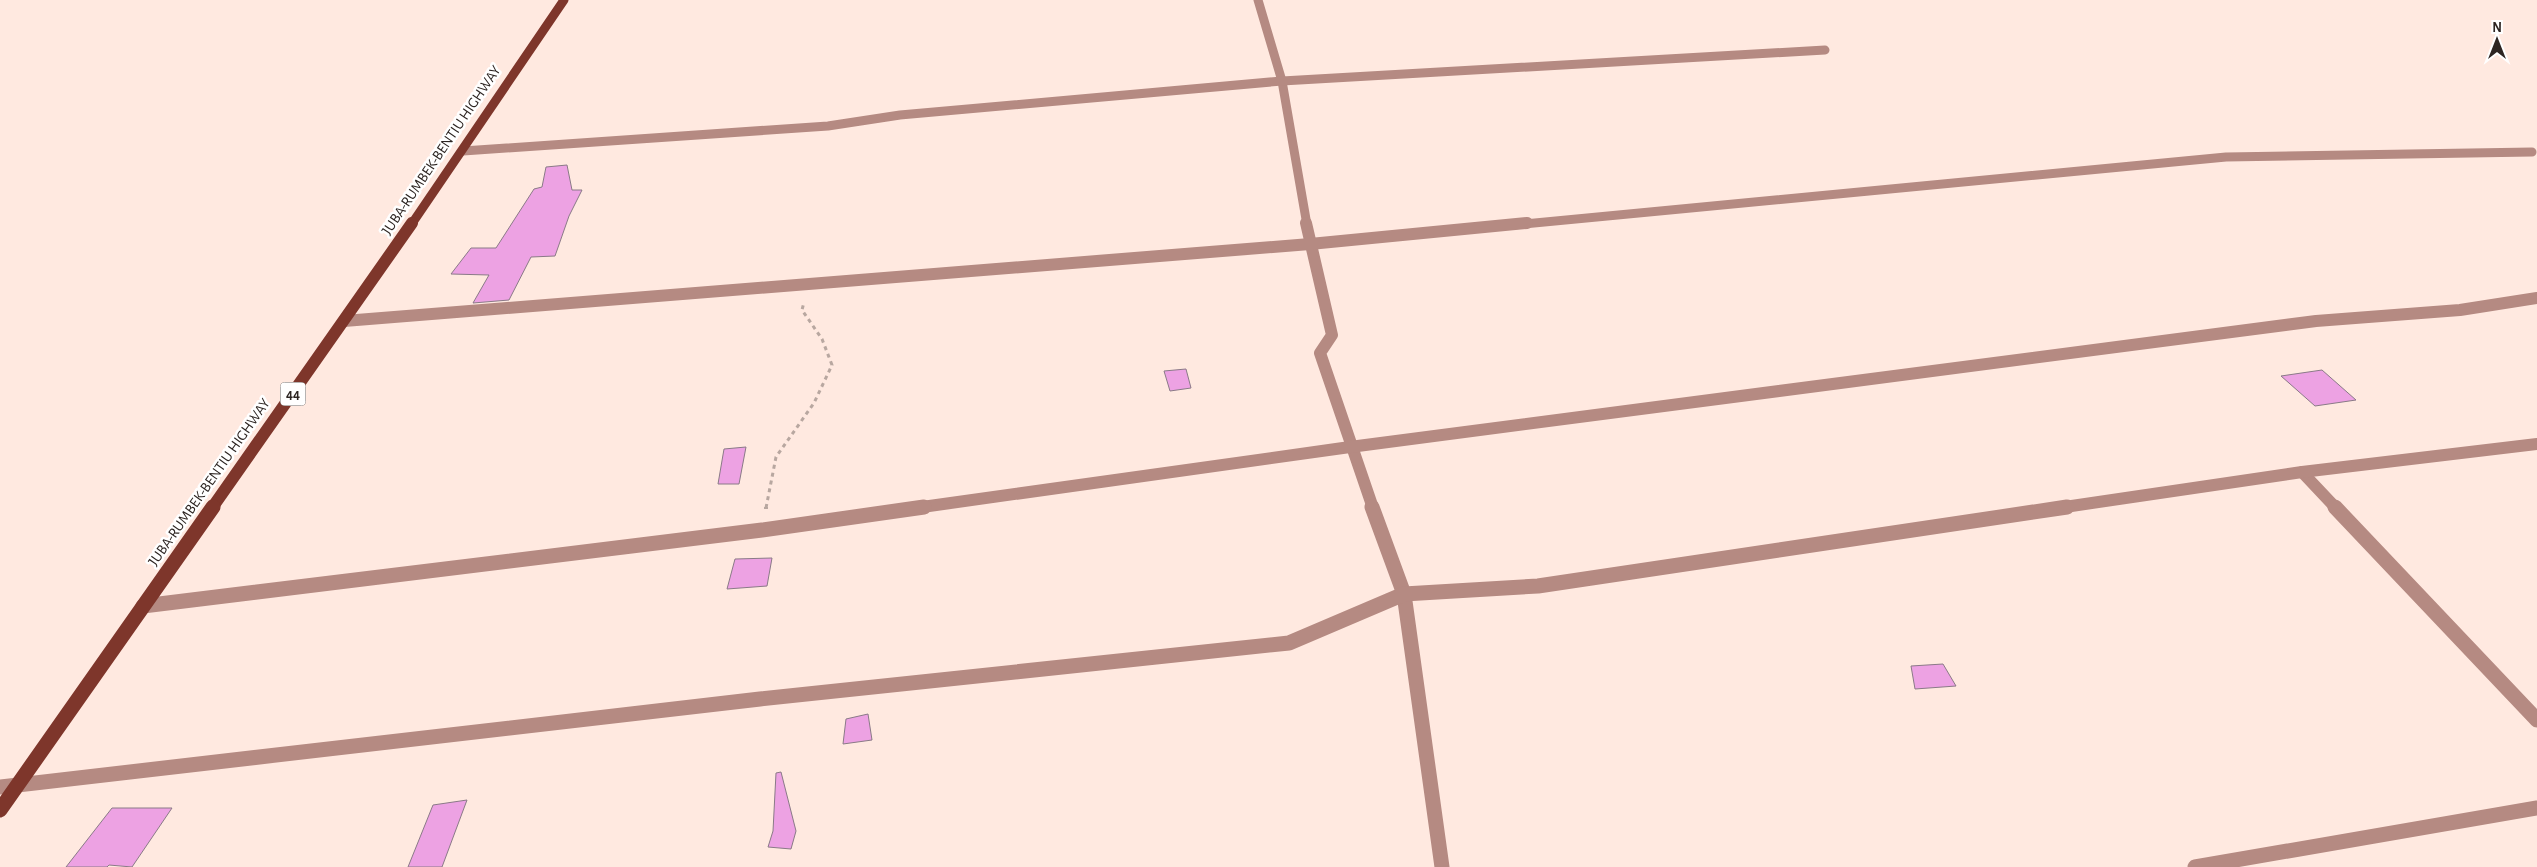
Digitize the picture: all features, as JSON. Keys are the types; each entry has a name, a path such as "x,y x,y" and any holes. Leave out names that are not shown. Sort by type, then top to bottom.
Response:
{"main road":[{"name":"JUBA-RUMBEK-BENTIU HIGHWAY","path":"0,810 463,151 564,0"}],"street":[{"path":"1258,0 1282,81 1310,244 1332,336 1320,353 1350,447 1404,594 1442,867"},
{"path":"463,151 828,126 910,114 1282,81 1825,50"},
{"path":"344,321 1310,244 2226,157 2532,152"},
{"path":"144,606 762,530 1350,447 2316,321 2460,310 2537,298"},
{"path":"0,787 760,699 1289,643 1404,594 1538,586 2302,472 2537,444"},
{"path":"2302,472 2537,720"},
{"path":"2195,867 2537,808"}],"path":[{"path":"762,530 776,457 814,403 832,365 822,339 802,310 809,285"}],"building":[{"path":"567,165 572,190 582,190 569,216 555,256 531,257 509,300 473,303 489,275 451,274 471,248 496,248 534,189 542,187 546,167"},
{"path":"1186,369 1191,388 1170,391 1164,371"},
{"path":"2322,370 2356,400 2315,406 2281,376"},
{"path":"746,447 739,484 718,484 724,449"},
{"path":"772,558 767,586 727,589 735,559"},
{"path":"1943,664 1956,686 1915,689 1911,666"},
{"path":"868,714 872,740 843,744 846,719"},
{"path":"781,772 796,831 791,849 768,847 773,831 776,773"},
{"path":"467,800 442,867 408,867 433,805"},
{"path":"112,808 172,808 132,867 109,865 107,867 66,867"}]}
